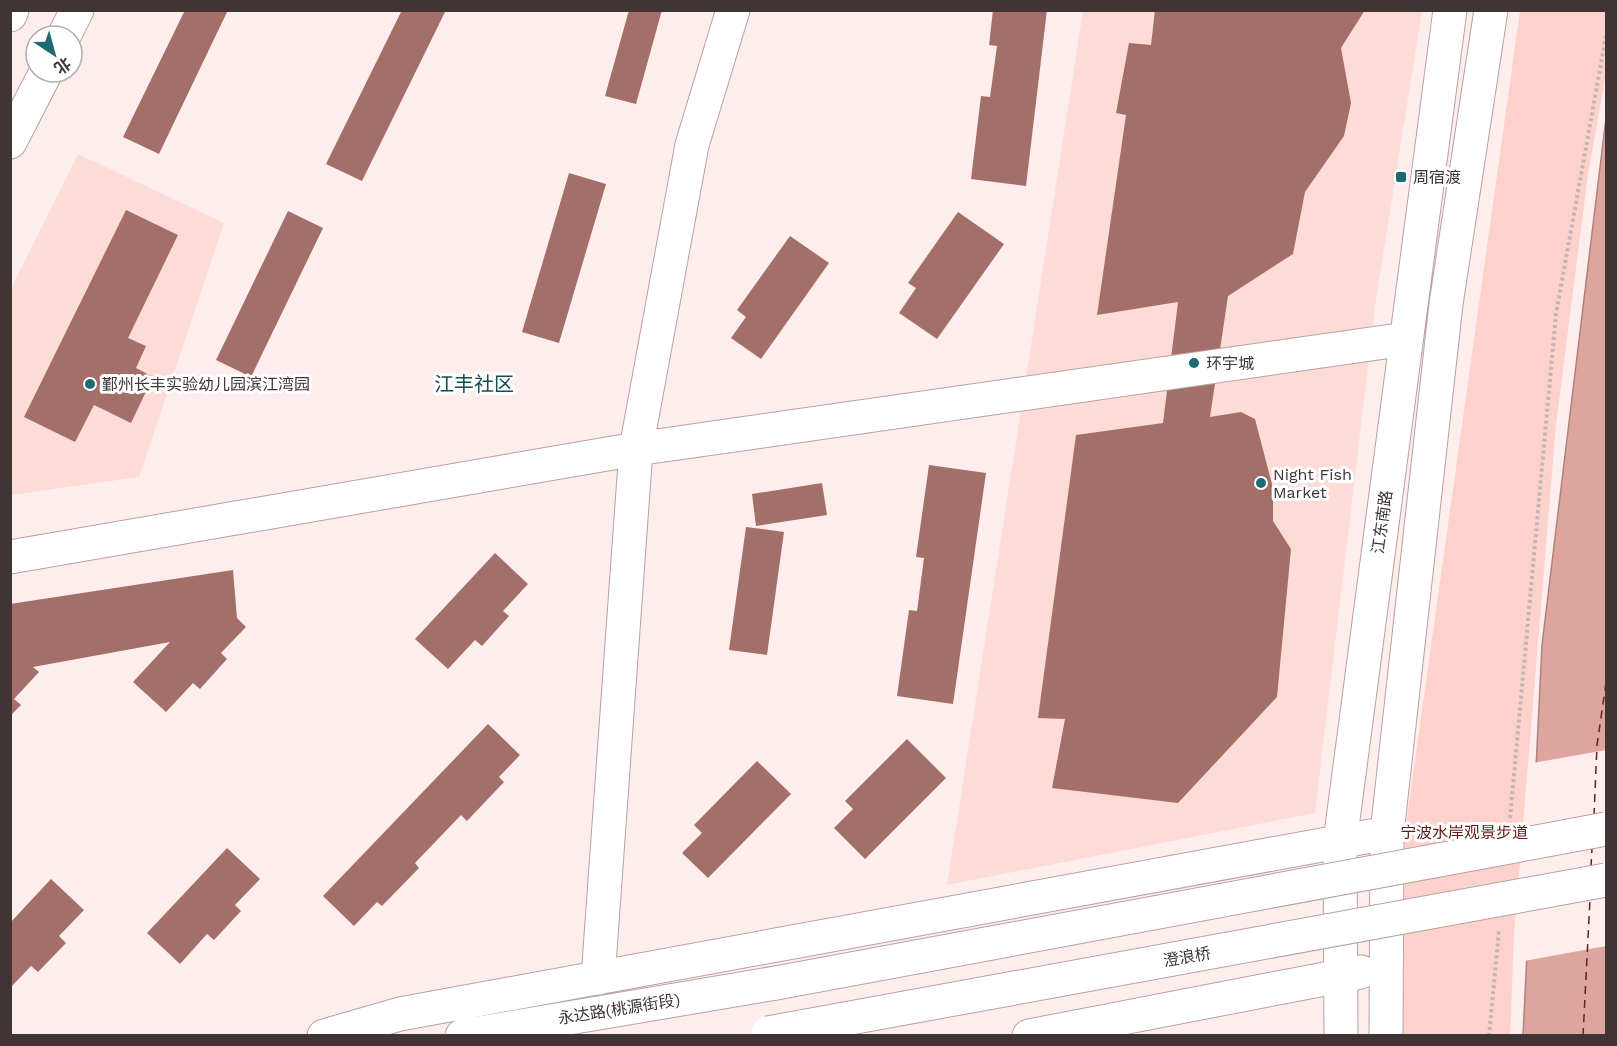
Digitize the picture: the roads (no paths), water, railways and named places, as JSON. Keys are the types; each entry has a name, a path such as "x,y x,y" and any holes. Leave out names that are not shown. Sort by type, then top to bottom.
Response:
{"main road":[{"path":"70,24 77,10"},
{"path":"598,978 636,449 692,145 733,10"},
{"name":"江东南路","path":"1341,1035 1340,842 1450,10"},
{"path":"1386,1035 1387,833 1446,304 1491,10"},
{"path":"10,142 40,84"},
{"path":"10,557 636,449 1406,339"},
{"name":"永达路(桃源街段)","path":"462,1035 776,983 1606,829"},
{"path":"324,1035 400,1014 1387,833"},
{"name":"澄浪桥","path":"761,1034 1606,880"},
{"path":"1029,1035 1386,968"}],"place":[{"name":"周宿渡","path":"1401,177"},
{"name":"环宇城","path":"1194,363"},
{"name":"鄞州长丰实验幼儿园滨江湾园","path":"90,384"},
{"name":"Night Fish Market","path":"1261,483"}],"district":[{"name":"江丰社区","path":"474,384"}],"park label":[{"name":"宁波水岸观景步道","path":"1464,832"}]}
